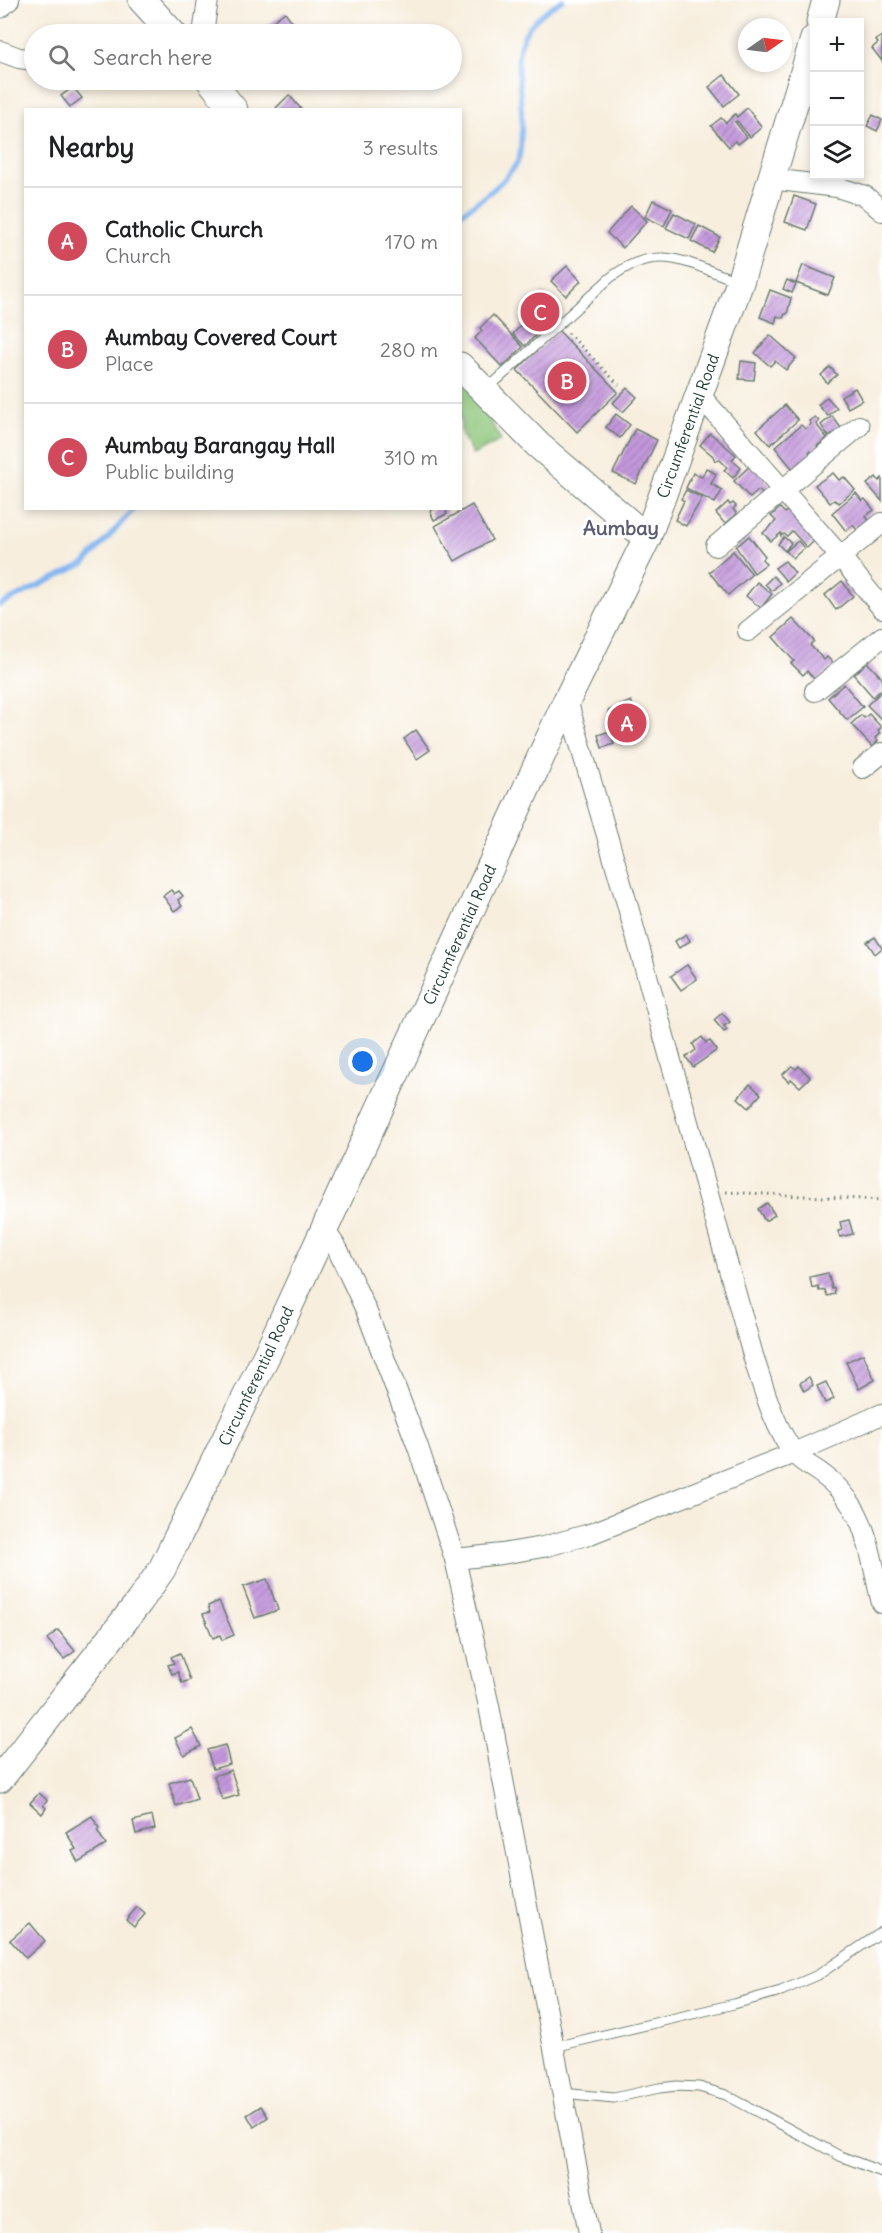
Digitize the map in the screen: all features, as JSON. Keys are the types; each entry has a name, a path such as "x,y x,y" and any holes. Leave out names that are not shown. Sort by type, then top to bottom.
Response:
{"main road":[{"path":"142,0 163,24"},
{"path":"821,18 826,0"},
{"name":"Circumferential Road","path":"0,1779 140,1602 162,1569 268,1352 567,700 647,538 740,282 810,52"},
{"path":"218,90 232,108"},
{"path":"462,368 546,453 647,538"}],"street":[{"path":"0,8 9,0"},
{"path":"204,24 208,0"},
{"path":"0,51 24,59"},
{"path":"771,179 837,187 865,196 882,212"},
{"path":"699,393 784,490 882,608"},
{"path":"716,546 860,426"},
{"path":"748,632 882,523"},
{"path":"815,691 882,637"},
{"path":"567,700 754,1359 781,1431 794,1453 834,1484 856,1513 882,1602"},
{"path":"863,768 882,753"},
{"path":"324,1229 338,1250 366,1310 418,1447 455,1559 489,1706 589,2233"},
{"path":"455,1559 543,1547 590,1534 794,1453 882,1414"}],"lane":[{"path":"485,391 624,267 650,257 681,261 740,282"},
{"path":"554,2046 712,2010 781,1991 818,1975 882,1932"},
{"path":"562,2093 614,2097 677,2086 699,2087 726,2095 840,2156 882,2172"}],"path":[{"path":"559,323 619,385"},
{"path":"706,1191 882,1200"}],"green space":[{"path":"470,385 501,440 473,455 462,435 462,389"}],"building":[{"path":"285,12 294,24 269,24"},
{"path":"882,36 882,61 872,48 878,43 876,40"},
{"path":"724,75 739,94 724,106 709,87"},
{"path":"69,90 75,90 82,98 70,107 61,96"},
{"path":"289,95 300,108 276,108"},
{"path":"747,108 762,127 750,137 737,121 735,122 747,137 738,144 735,141 729,147 711,126 721,118 726,123 735,114 737,117"},
{"path":"873,115 882,120 877,131 867,126"},
{"path":"794,196 816,204 807,230 785,222"},
{"path":"653,200 672,209 664,226 645,217"},
{"path":"631,206 647,221 623,248 607,233"},
{"path":"674,213 696,224 689,239 666,228"},
{"path":"699,226 720,237 712,252 691,241"},
{"path":"803,265 835,278 828,295 796,283"},
{"path":"567,266 581,281 566,296 551,281"},
{"path":"787,280 796,284 792,293 783,289"},
{"path":"770,290 791,298 787,314 783,318 777,316 775,323 760,317"},
{"path":"543,294 558,309 537,330 522,315"},
{"path":"493,315 523,347 502,367 475,338 482,331 480,328"},
{"path":"524,322 536,335 525,346 513,334"},
{"path":"558,330 618,392 577,432 517,370"},
{"path":"770,335 796,358 786,370 775,361 770,366 755,353"},
{"path":"741,361 756,363 754,380 739,379"},
{"path":"830,367 837,375 827,383 821,375"},
{"path":"627,388 637,397 623,412 613,403"},
{"path":"855,388 862,400 848,408 841,396"},
{"path":"827,397 837,408 828,416 818,405"},
{"path":"785,405 798,420 770,445 757,430"},
{"path":"616,414 630,425 620,438 606,427"},
{"path":"832,416 841,428 829,437 821,425"},
{"path":"815,417 819,421 816,424 827,438 817,446 819,449 813,454 809,452 813,458 795,472 775,447 801,425 805,429 811,424 809,421"},
{"path":"635,429 657,440 636,484 613,473"},
{"path":"710,433 736,455 732,460 741,468 733,478 724,470 727,467 720,460 715,461 713,456 700,445"},
{"path":"754,462 772,487 763,495 759,490 750,498 734,481"},
{"path":"706,468 716,474 711,484 722,490 715,503 686,488 693,473 702,477"},
{"path":"833,473 839,480 844,477 855,490 839,503 834,500 830,503 815,485"},
{"path":"876,477 879,481 882,478 882,501 867,484"},
{"path":"686,490 702,498 686,526 675,520 684,501 681,499"},
{"path":"856,493 862,501 865,499 874,510 866,516 869,521 857,530 853,525 846,531 832,513"},
{"path":"728,502 736,506 733,509 737,514 725,524 716,513"},
{"path":"472,505 492,540 455,561 435,526"},
{"path":"791,507 820,535 807,548 792,531 787,536 784,534 781,536 781,533 771,541 763,533 776,521 771,516 780,508 785,513"},
{"path":"446,510 447,514 434,520 430,511"},
{"path":"749,536 765,556 762,559 766,564 754,573 736,547"},
{"path":"784,537 791,543 785,551 778,544"},
{"path":"798,541 804,548 793,558 786,551"},
{"path":"733,551 752,574 728,595 709,572"},
{"path":"785,561 795,573 786,581 775,568"},
{"path":"773,576 780,583 772,591 765,584"},
{"path":"842,581 853,596 836,610 825,595"},
{"path":"757,582 772,594 761,608 746,596"},
{"path":"793,619 814,641 810,645 824,660 827,657 835,665 817,682 807,671 803,675 791,663 794,661 773,637"},
{"path":"867,662 882,678 882,689 873,697 854,675"},
{"path":"844,684 863,707 847,720 828,698"},
{"path":"882,693 882,720 867,705"},
{"path":"631,701 645,736 622,745 608,711"},
{"path":"869,714 881,727 878,731 880,733 875,738 878,741 872,747 851,724 861,715 864,718"},
{"path":"416,730 430,750 417,759 404,739"},
{"path":"610,731 614,744 602,748 598,735"},
{"path":"171,890 174,894 179,891 183,896 178,900 182,906 174,911 163,896"},
{"path":"686,934 690,941 679,948 675,941"},
{"path":"875,937 882,948 875,954 867,942"},
{"path":"687,965 697,979 681,990 671,976"},
{"path":"722,1013 730,1022 724,1026 727,1030 724,1032 714,1020"},
{"path":"702,1037 706,1043 710,1041 717,1050 693,1067 686,1057 696,1050 693,1044"},
{"path":"792,1066 796,1069 799,1066 810,1077 800,1087 791,1079 789,1082 782,1075"},
{"path":"750,1084 761,1094 749,1108 738,1098"},
{"path":"767,1203 775,1215 765,1221 758,1209"},
{"path":"849,1220 853,1234 840,1237 838,1231 842,1230 840,1222"},
{"path":"828,1273 835,1294 827,1296 825,1290 819,1291 818,1286 812,1288 810,1277"},
{"path":"863,1354 875,1380 859,1389 846,1362"},
{"path":"809,1377 813,1385 804,1391 800,1383"},
{"path":"826,1382 834,1399 825,1403 817,1386"},
{"path":"267,1579 278,1610 255,1618 243,1587"},
{"path":"219,1601 234,1635 222,1640 220,1635 213,1638 203,1614 210,1612 208,1606"},
{"path":"58,1630 75,1651 64,1659 47,1639"},
{"path":"180,1653 190,1680 182,1683 178,1672 172,1674 168,1665 174,1663 171,1657"},
{"path":"192,1729 201,1746 184,1755 175,1738"},
{"path":"225,1745 230,1764 213,1769 207,1750"},
{"path":"231,1770 239,1795 222,1800 214,1776"},
{"path":"190,1777 197,1799 176,1806 169,1783"},
{"path":"39,1793 47,1800 43,1805 46,1808 42,1814 30,1803"},
{"path":"92,1816 106,1845 78,1862 72,1851 76,1849 66,1832"},
{"path":"152,1816 155,1829 136,1834 133,1821"},
{"path":"137,1907 145,1914 134,1927 126,1920"},
{"path":"30,1923 45,1941 26,1958 10,1940"},
{"path":"261,2106 268,2117 254,2127 247,2115"}],"waterway":[{"path":"462,213 499,184 518,161 521,150 522,116 518,61 520,45 527,30 541,15 563,0"},
{"path":"0,605 85,563 133,510"}],"place":[{"name":"Aumbay Barangay Hall","path":"540,312"},
{"name":"Aumbay Covered Court","path":"567,381"},
{"name":"Catholic Church","path":"627,723"}],"district":[{"name":"Aumbay","path":"621,528"}]}
